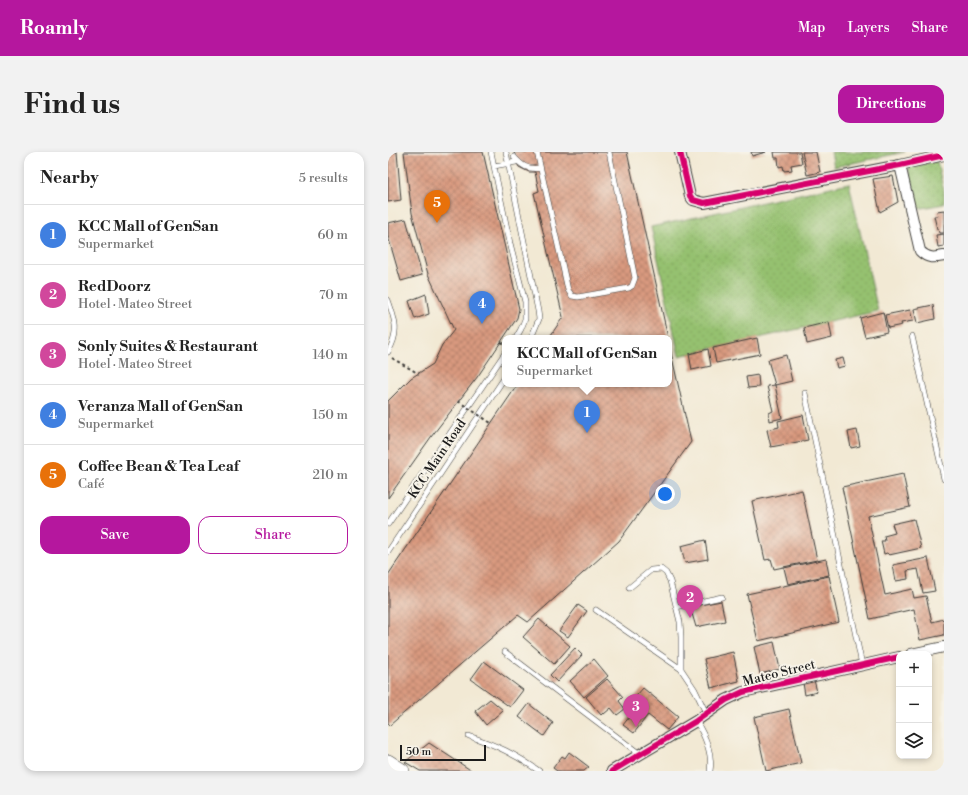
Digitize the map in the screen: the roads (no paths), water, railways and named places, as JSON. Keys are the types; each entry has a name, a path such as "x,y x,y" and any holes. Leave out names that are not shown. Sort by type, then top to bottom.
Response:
{"main road":[{"path":"388,762 402,771"}],"street":[{"path":"680,152 690,196 693,200 704,203 944,155"},
{"path":"900,165 920,251 930,258 944,256"},
{"path":"925,651 944,647"},
{"name":"Mateo Street","path":"612,771 696,721 726,700 743,692 896,658"}],"lane":[{"path":"491,152 510,243 525,302 525,319 518,335"},
{"path":"506,152 538,311 539,319 532,335"},
{"path":"537,152 568,290 570,294 578,297 629,288 632,286 635,278 609,152"},
{"path":"494,166 508,164 515,159 527,168 540,168"},
{"path":"388,300 396,327 395,339 388,352"},
{"path":"912,336 944,479"},
{"name":"KCC Main Road","path":"388,524 502,357"},
{"name":"KCC Main Road","path":"388,552 390,544 502,381"},
{"path":"806,393 862,665"},
{"path":"629,588 651,570 661,569 666,573 670,581 681,638 681,669"},
{"path":"676,607 722,597"},
{"path":"596,610 681,669 695,690 706,713"},
{"path":"505,652 641,755"},
{"path":"696,721 705,737 710,753 710,771"},
{"path":"469,736 495,745 520,758 539,771"}],"place":[{"name":"Coffee Bean & Tea Leaf","path":"437,223"},
{"name":"Veranza Mall of GenSan","path":"482,324"},
{"name":"KCC Mall of GenSan","path":"587,433"},
{"name":"RedDoorz","path":"690,618"},
{"name":"Sonly Suites & Restaurant","path":"636,727"}]}
